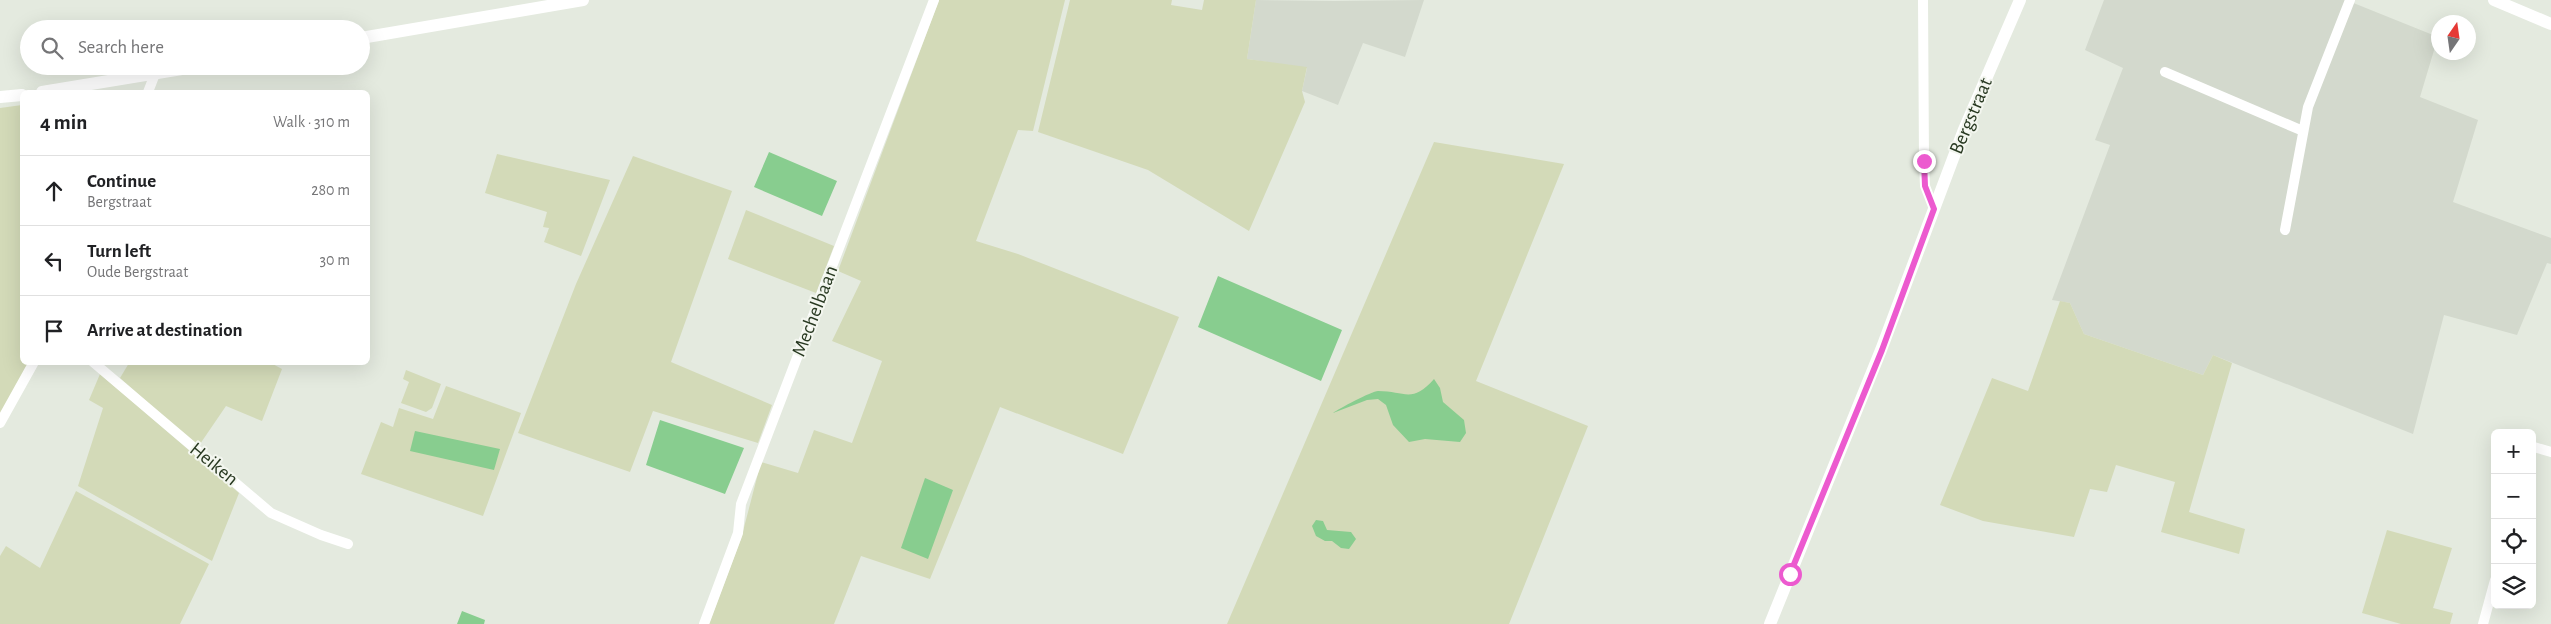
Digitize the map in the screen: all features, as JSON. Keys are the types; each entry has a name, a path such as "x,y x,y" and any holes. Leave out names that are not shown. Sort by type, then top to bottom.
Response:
{"street":[{"path":"370,36 583,0"},
{"name":"Mechelbaan","path":"704,624 738,533 741,504 934,0"},
{"path":"1923,0 1924,170 1925,186 1934,209"},
{"name":"Bergstraat","path":"1770,624 1882,350 1963,132 2020,0"},
{"path":"2285,230 2308,107 2350,0"},
{"path":"2494,0 2551,24"},
{"path":"2165,72 2303,131"},
{"path":"55,90 149,75"},
{"path":"149,90 155,75"},
{"path":"0,98 20,95"},
{"path":"0,423 32,365"},
{"name":"Heiken","path":"97,365 271,513 321,535 348,544"},
{"path":"2536,448 2551,452"},
{"path":"2483,624 2491,595"}],"shaded area":[{"path":"939,0 1065,0 1033,131 1018,130 976,241 1018,254 1179,317 1123,454 1000,407 930,579 861,556 834,624 709,624 741,539 761,462 798,473 814,430 852,443 882,361 832,341 861,281 838,271"},
{"path":"1070,0 1172,0 1171,5 1202,10 1204,0 1256,0 1247,59 1307,67 1302,91 1305,102 1249,231 1148,170 1038,132"},
{"path":"1256,0 1424,0 1405,57 1363,43 1338,105 1302,91 1307,68 1247,59"},
{"path":"2104,0 2346,0 2431,34 2431,60 2420,97 2478,120 2453,202 2551,238 2551,264 2547,263 2517,335 2444,315 2413,434 2213,355 2203,375 2084,334 2070,303 2052,300 2110,145 2095,140 2123,68 2085,50"},
{"path":"20,105 20,365 29,365 0,416 0,108"},
{"path":"1434,142 1564,164 1476,381 1588,426 1509,624 1227,624"},
{"path":"769,152 837,181 822,216 754,187"},
{"path":"497,154 610,180 581,256 544,242 549,228 543,227 547,212 485,193"},
{"path":"633,156 732,191 671,362 772,405 758,443 653,411 630,472 518,433 576,284"},
{"path":"746,210 834,246 816,293 728,259"},
{"path":"1218,276 1342,330 1321,381 1198,327"},
{"path":"2060,301 2070,303 2084,334 2203,375 2213,355 2232,363 2189,512 2245,529 2239,554 2161,532 2175,482 2116,465 2107,492 2090,489 2074,537 1983,521 1940,505 1992,378 2028,391"},
{"path":"128,365 275,365 282,369 262,421 226,406 198,447 120,378"},
{"path":"406,370 441,384 432,408 426,412 401,403 409,382 403,379"},
{"path":"100,374 239,493 212,561 78,486 103,408 89,400"},
{"path":"1434,379 1440,388 1443,402 1464,420 1466,433 1460,442 1425,439 1409,442 1393,425 1386,405 1378,399 1367,400 1333,413 1378,391 1414,394 1426,387"},
{"path":"446,386 521,413 483,516 361,474 381,422 393,427 399,408 433,419"},
{"path":"660,420 744,448 725,494 646,465"},
{"path":"415,431 500,449 494,470 410,451"},
{"path":"925,478 953,490 928,559 901,548"},
{"path":"76,491 209,564 180,624 0,624 0,556 6,546 40,568"},
{"path":"1316,520 1323,521 1327,530 1351,532 1356,539 1349,549 1341,548 1332,541 1325,541 1316,536 1312,526"},
{"path":"2387,530 2452,548 2433,608 2453,613 2450,624 2401,624 2362,613"},
{"path":"462,611 485,620 484,624 457,624"}],"route":[{"path":"1790,574 1882,350 1934,209 1925,186 1924,161"}]}
